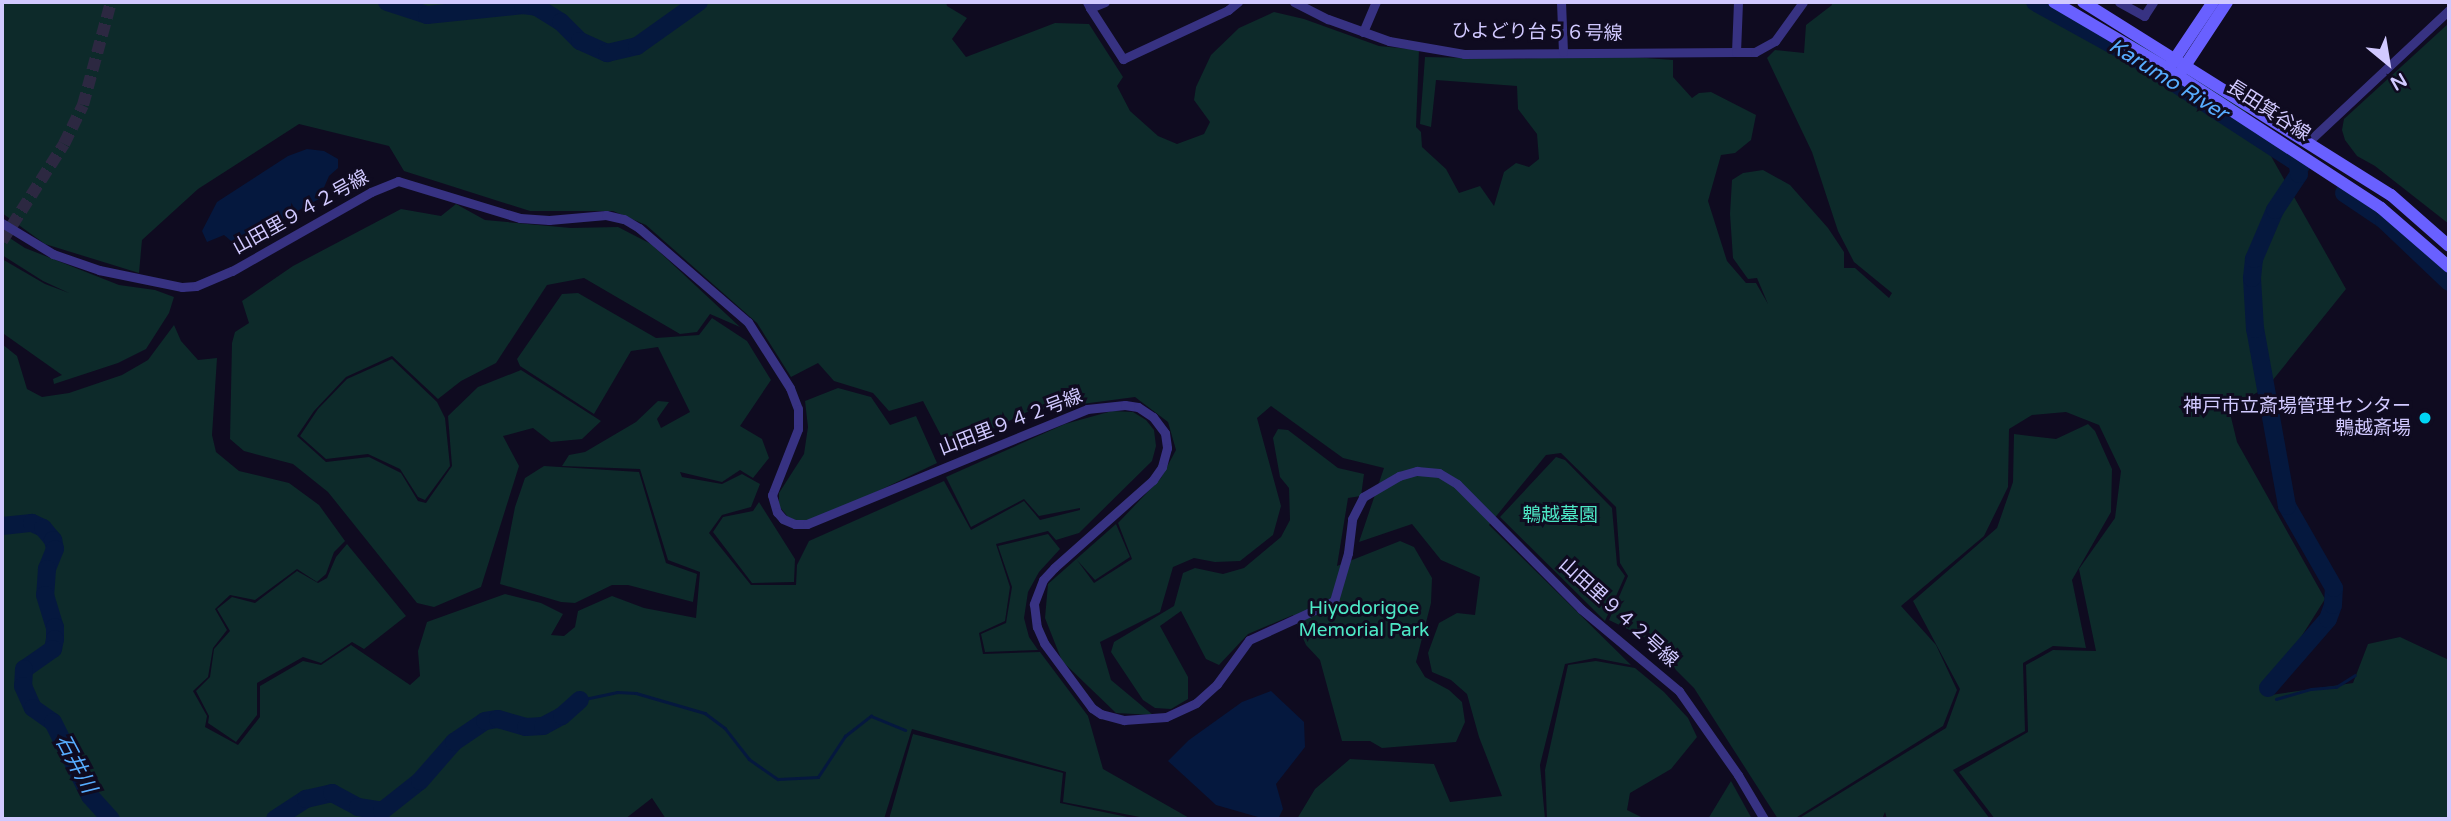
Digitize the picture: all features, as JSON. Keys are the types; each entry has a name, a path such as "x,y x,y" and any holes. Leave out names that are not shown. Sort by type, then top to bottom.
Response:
{"street":[{"path":"1105,2 1088,5 1123,59 1228,10 1238,2"},
{"name":"ひよどり台５６号線","path":"1294,2 1389,41 1464,54 1755,52 1775,41 1803,2"},
{"path":"1363,32 1376,2"},
{"path":"1561,2 1563,52"},
{"path":"1736,52 1738,2"},
{"name":"長田箕谷線","path":"2054,2 2173,72 2381,208 2449,267"},
{"name":"長田箕谷線","path":"2083,2 2391,195 2449,246"},
{"path":"2119,2 2144,16 2153,2"},
{"path":"2181,61 2213,2"},
{"path":"2173,72 2227,2"},
{"path":"2308,142 2449,10"},
{"name":"山田里９４２号線","path":"2,223 37,246 65,258 99,270 182,287 196,286 232,271 371,192 398,181 520,218 606,215 624,219 639,228 748,322 790,388 798,409 799,429 772,495 777,512 783,519 796,524 807,524 1087,409 1125,405 1138,407 1153,417 1165,433 1167,449 1162,467 1153,480 1054,568 1043,580 1034,604 1037,627 1044,643 1093,708 1101,714 1124,720 1166,717 1196,703 1217,684 1249,640 1334,601 1348,553 1352,519 1363,497 1399,476 1417,471 1439,473 1457,484 1581,609 1679,691 1738,775 1764,819"}],"green space":[{"path":"2,2 946,2 947,6 967,18 952,39 966,57 1055,23 1089,24 1123,77 1117,86 1130,111 1158,136 1177,144 1204,134 1210,122 1194,100 1196,87 1211,55 1239,28 1274,12 1304,19 1379,46 1419,50 1416,127 1421,132 1422,147 1446,169 1459,193 1480,186 1494,206 1504,172 1516,163 1529,167 1539,159 1537,134 1518,109 1517,86 1436,80 1431,127 1420,124 1425,57 1516,59 1606,55 1673,60 1673,77 1692,98 1699,93 1711,92 1756,115 1751,140 1735,153 1721,155 1708,201 1727,261 1746,283 1756,283 1768,304 1757,278 1748,279 1733,258 1730,214 1732,180 1743,173 1763,170 1790,185 1828,228 1844,252 1844,268 1855,268 1889,298 1892,293 1854,262 1838,231 1812,152 1767,58 1775,50 1804,53 1806,25 1832,5 1831,2 2040,2 2160,52 2237,96 2346,289 2268,386 2229,409 2237,442 2325,599 2264,696 2353,683 2368,644 2400,637 2449,660 2449,819 1995,819 1959,772 2028,732 2026,665 2053,650 2096,651 2079,569 2115,518 2121,471 2099,425 2066,412 2032,415 2009,429 2008,487 1984,536 1901,606 1936,645 1957,690 1943,726 1794,819 1778,819 1694,688 1642,636 1609,620 1628,576 1620,563 1616,507 1561,453 1546,455 1489,525 1631,665 1595,658 1565,664 1540,765 1545,819 1297,819 1315,789 1350,759 1434,764 1450,802 1502,796 1479,737 1467,694 1451,680 1432,672 1428,653 1439,623 1457,613 1475,615 1480,577 1441,560 1412,524 1359,542 1384,468 1343,458 1271,406 1257,418 1281,506 1273,535 1240,561 1215,562 1194,558 1173,567 1160,612 1100,642 1111,680 1153,715 1116,713 1062,661 1045,618 1048,584 1116,524 1130,557 1095,580 1077,560 1094,583 1132,559 1118,523 1161,478 1176,450 1168,422 1135,397 1029,411 949,451 923,401 889,411 873,393 834,381 818,363 791,377 757,323 646,225 613,211 530,211 404,171 389,146 299,124 198,189 142,240 139,273 45,244 2,213"},
{"path":"2449,23 2449,224 2375,166 2357,156 2345,140 2342,130 2344,119"},
{"path":"456,204 485,220 571,228 618,227 651,244 740,327 710,314 697,332 680,334 584,278 547,285 496,363 461,381 438,399 392,356 346,377 314,411 297,436 326,462 369,457 401,473 418,501 426,503 452,466 448,416 478,387 521,370 601,421 582,439 551,442 533,428 503,436 519,466 481,587 434,607 417,603 328,492 293,464 244,451 230,439 232,343 235,332 249,323 242,301 293,266 401,209 441,216"},
{"path":"2,233 25,248 119,285 155,290 174,297 169,313 146,349 118,363 54,384 53,379 62,375 4,334 2,337 2,259 45,284 69,293 43,281 2,255"},
{"path":"578,293 656,338 699,335 712,318 747,341 771,380 740,426 762,439 769,458 753,478 740,470 722,482 680,472 682,477 722,484 742,474 760,484 751,507 722,515 709,533 751,585 796,585 797,565 809,541 944,481 971,530 1024,501 1040,520 1080,510 1039,516 1024,499 971,527 946,477 1065,424 1112,411 1133,412 1146,420 1154,430 1156,446 1152,461 1079,533 1056,540 1048,531 996,544 1010,587 1005,621 979,633 983,654 1040,652 1088,716 1103,769 1191,819 1150,819 1063,802 1066,772 912,729 884,819 666,819 652,798 625,819 2,819 2,344 17,356 27,389 42,397 69,393 122,375 148,360 174,325 181,341 198,360 217,358 212,435 216,452 239,471 289,483 319,505 345,541 334,552 326,574 317,582 297,569 255,600 230,595 215,609 227,630 213,648 208,677 193,691 207,716 205,727 238,745 260,717 260,686 303,661 321,665 351,645 410,685 420,676 418,651 427,622 505,594 541,603 563,614 551,635 564,636 575,627 578,611 612,596 644,608 696,618 700,572 668,560 640,469 562,466 569,455 585,452 636,422 658,401 669,402 657,419 661,428 690,412 658,347 631,351 594,414 520,366 517,359 562,294"},
{"path":"392,359 437,402 445,418 450,466 425,500 418,497 400,469 368,454 326,459 300,436 318,409 347,379"},
{"path":"838,388 871,397 890,425 916,416 937,463 817,520 800,522 788,517 779,506 779,493 804,454 808,427 805,401"},
{"path":"2088,424 2095,431 2112,469 2111,512 2072,580 2086,648 2053,646 2023,663 2025,731 1953,770 1990,819 1887,819 1885,812 1882,819 1798,819 1946,728 1960,689 1913,601 1997,528 2013,482 2014,434 2056,439"},
{"name":"Hiyodorigoe Memorial Park","path":"1278,429 1288,430 1338,468 1364,474 1361,496 1348,498 1337,566 1400,541 1414,547 1432,578 1431,603 1416,662 1425,677 1449,690 1462,702 1465,722 1456,742 1382,748 1370,741 1342,741 1320,660 1306,645 1293,615 1248,634 1219,665 1206,659 1181,611 1160,626 1188,677 1188,699 1171,709 1155,708 1143,700 1111,652 1114,642 1174,606 1183,573 1195,568 1223,574 1244,568 1281,537 1290,520 1289,488 1280,477 1273,438"},
{"name":"鵯越墓園","path":"1556,457 1565,460 1612,508 1617,565 1625,576 1605,621 1500,517"},
{"path":"544,466 639,472 666,563 697,574 693,602 628,585 612,585 575,603 561,602 500,584 515,507 525,478"},
{"path":"759,502 795,559 794,582 752,583 713,532 723,517 753,511"},
{"path":"1048,534 1060,549 1039,572 1028,592 1024,618 1029,637 1038,650 985,652 981,634 1006,623 1012,587 998,546"},
{"path":"347,544 406,616 364,649 352,642 321,663 303,657 257,683 257,715 236,742 208,723 209,716 196,691 210,677 214,649 230,631 217,609 232,597 255,603 297,571 318,583 327,578 336,557"},
{"path":"1596,661 1635,668 1664,692 1688,718 1697,737 1671,769 1630,793 1627,810 1645,819 1547,819 1545,770 1568,665"},
{"path":"913,734 1063,773 1060,803 1137,819 889,819"},
{"path":"1731,781 1752,819 1708,819"}],"water":[{"path":"307,149 324,151 338,159 338,168 329,176 319,199 236,245 224,235 207,242 202,231 217,202 288,156"},
{"path":"1271,691 1304,722 1305,747 1276,784 1283,809 1278,819 1265,819 1216,805 1168,761 1189,740 1242,702"}],"waterway":[{"name":"Karumo River","path":"387,2 427,15 523,5 537,7 561,22 580,41 607,53 637,46 699,2"},
{"name":"Karumo River","path":"2035,2 2136,58 2301,165"},
{"path":"2268,688 2328,619 2333,605 2334,588 2287,506 2255,329 2252,278 2254,259 2275,210 2299,174 2298,164"},
{"path":"2344,193 2384,220 2449,282"},
{"name":"石井川","path":"2,526 32,523 43,528 53,540 55,549 47,569 45,595 55,627 53,649 24,669 23,686 33,708 53,722 90,796 111,819"},
{"path":"2276,699 2311,689 2336,687 2355,675"},
{"path":"580,700 617,692 636,693 705,713 725,728 749,759 778,779 818,777 845,736 871,716 905,730"},
{"path":"275,819 306,799 332,793 358,807 382,811 420,781 454,742 485,721 498,719 526,727 543,726 562,716 580,700"}],"tunnel":[{"path":"2,241 64,144 83,105 111,2"}],"place":[{"name":"神戸市立斎場管理センター 鵯越斎場","path":"2425,418"}]}
